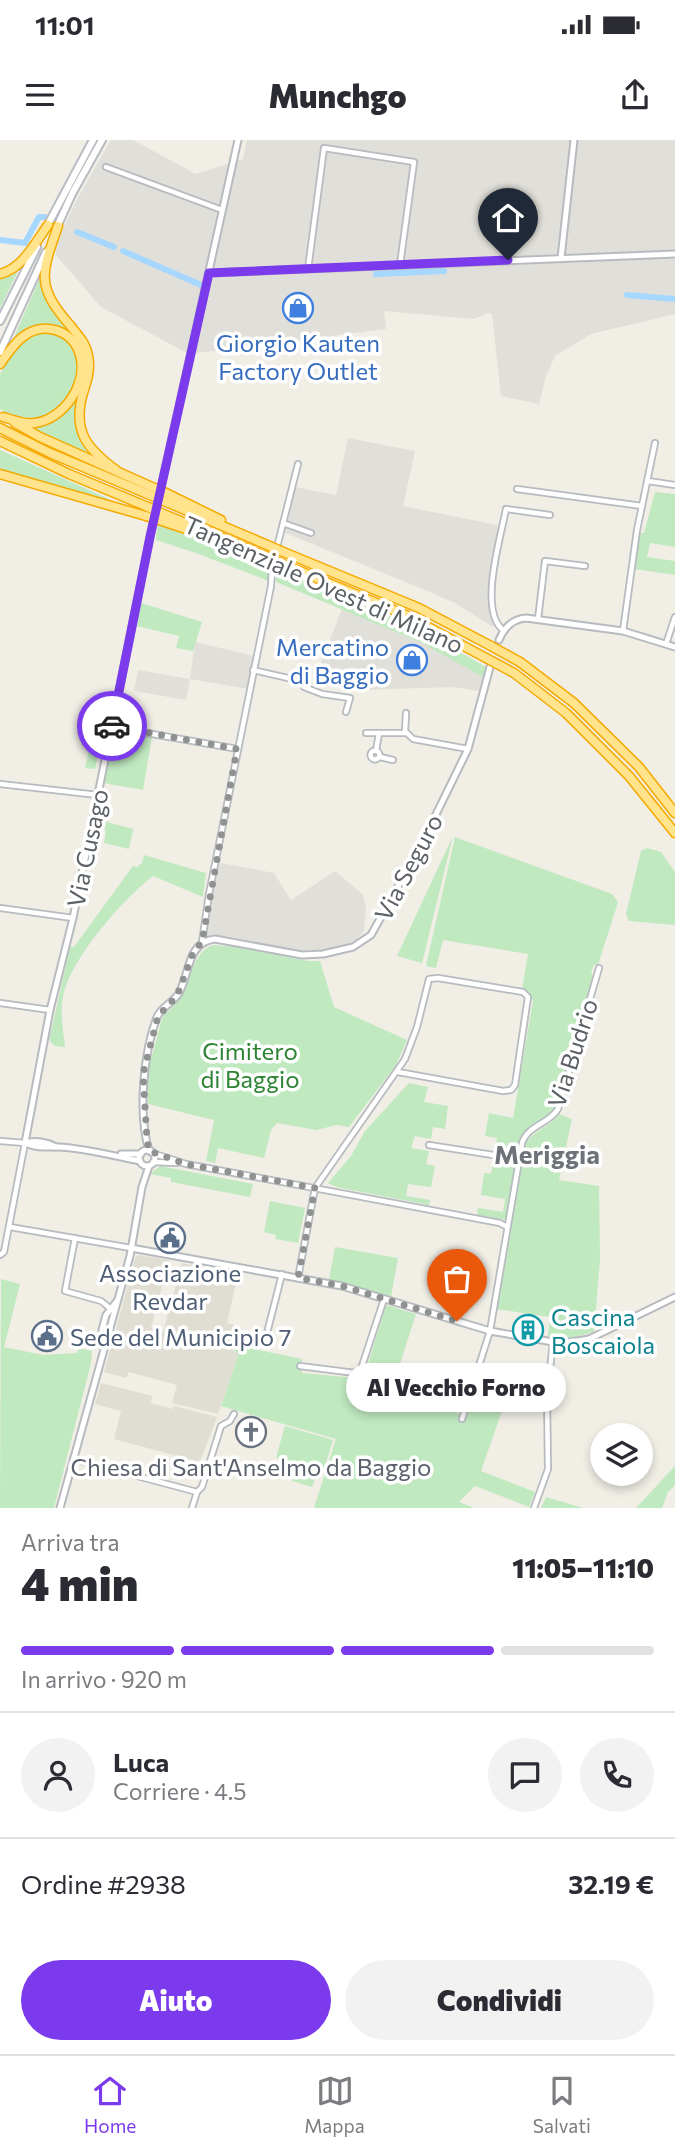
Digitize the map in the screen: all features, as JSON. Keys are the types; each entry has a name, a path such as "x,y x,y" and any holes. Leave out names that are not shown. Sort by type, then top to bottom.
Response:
{"highway":[{"path":"0,274 11,270 22,261 48,225"},
{"path":"58,226 46,261 44,274 47,292 88,353 88,374 79,411 80,429 91,449 116,470"},
{"path":"0,364 21,338 43,328 61,332 69,337 75,343 81,359 75,391 53,417 33,424 2,416"},
{"path":"2,416 40,437 116,470 151,491"},
{"name":"Tangenziale Ovest di Milano","path":"0,428 50,453 151,491 419,608 520,662 574,703 639,767 675,813"},
{"name":"Tangenziale Ovest di Milano","path":"0,441 147,511 234,542 273,562 408,615 514,673 575,722 629,776 675,833"},
{"path":"0,475 147,511"}],"main road":[{"path":"0,321 93,140"},
{"path":"0,352 82,174 102,140"}],"street":[{"name":"Via Cusago","path":"2,1253 10,1227 50,1010 73,918 150,537 238,140"},
{"path":"561,258 574,140"},
{"path":"308,269 324,148 414,162 400,265"},
{"path":"106,167 222,211"},
{"path":"209,273 675,254"},
{"path":"623,631 636,530 655,443"},
{"path":"60,1508 131,1248 147,1140 143,1074 158,1016 177,996 193,953 202,942 237,749 271,586 273,562 298,464"},
{"path":"648,481 675,485"},
{"path":"517,489 642,506"},
{"path":"503,630 497,624 491,595 506,509 550,515"},
{"path":"284,523 311,533"},
{"path":"538,619 545,561 585,566"},
{"path":"666,644 675,617"},
{"path":"499,640 503,630 519,618 623,631 675,647"},
{"name":"Via Seguro","path":"202,942 215,939 302,955 333,952 353,947 365,940 376,928 421,845 468,749 490,667"},
{"path":"253,670 301,681 304,687 322,694 349,698 346,712"},
{"path":"406,713 407,733 413,739 468,749"},
{"path":"112,727 237,749"},
{"path":"366,733 407,733"},
{"path":"379,733 376,751 371,753 371,757 376,760 380,757 393,760"},
{"path":"0,784 98,795"},
{"path":"0,908 73,918"},
{"name":"Via Budrio","path":"462,1419 489,1331 522,1143 527,1133 551,1118 560,1105 599,968"},
{"path":"298,1278 315,1188 398,1072 413,1039 429,979 438,978 523,992 528,997 514,1085 510,1090 398,1072"},
{"path":"0,1003 50,1010"},
{"path":"147,1140 151,1152"},
{"path":"0,1141 186,1164 500,1223 507,1227"},
{"path":"429,1145 519,1159"},
{"path":"144,1160 151,1152"},
{"path":"144,1160 151,1152"},
{"path":"151,1152 186,1164"},
{"path":"10,1227 342,1286 489,1331 553,1342 589,1339 675,1297"},
{"path":"75,1238 65,1291 97,1300 113,1312"},
{"path":"268,1329 282,1275"},
{"path":"300,1366 355,1373 361,1369 384,1299"},
{"path":"534,1508 548,1469 547,1396 553,1342"},
{"path":"361,1369 438,1385"},
{"path":"192,1508 197,1492 202,1487 221,1426 230,1421 234,1414"},
{"path":"74,1459 197,1492"}],"shaded area":[{"path":"111,140 133,140 196,174 243,159 247,140 675,140 675,314 591,334 555,356 546,376 539,404 501,396 492,314 487,313 474,319 384,311 386,329 189,354 101,307 56,255 55,246 76,201"},
{"path":"348,438 415,451 403,506 502,526 489,597 495,622 493,627 455,603 283,532 295,487 336,495"},
{"path":"342,609 420,642 462,664 483,677 479,691 453,687 359,690 316,675"},
{"path":"195,642 254,656 248,689 190,679"},
{"path":"138,670 190,679 186,700 134,691"},
{"path":"218,864 274,873 291,900 335,871 363,895 366,908 364,931 346,945 299,951 227,936 205,937"},
{"path":"138,1255 169,1260 151,1328 163,1332 182,1263 238,1274 227,1323 234,1325 229,1346 238,1355 218,1414 172,1403 177,1385 129,1372 126,1378 104,1372"},
{"path":"101,1383 152,1396 151,1403 217,1417 200,1462 114,1439 121,1411 95,1404"}],"green space":[{"path":"18,271 0,308 0,277"},
{"path":"42,273 42,282 82,345 87,362 75,420 87,448 86,453 28,427 44,424 64,412 73,395 83,356 51,326 30,328 12,342"},
{"path":"48,331 68,339 75,347 79,366 74,387 54,414 37,419 18,418 0,409 0,374 18,345 28,335"},
{"path":"0,450 109,499 108,502 0,470"},
{"path":"655,492 675,494 675,547 650,543 647,557 675,561 675,575 635,569 640,533 644,533"},
{"path":"158,524 268,566 269,581 156,540"},
{"path":"276,569 419,629 486,667 483,677 420,642 276,582"},
{"path":"141,603 202,622 193,651 176,648 179,636 137,626"},
{"path":"109,701 95,769 85,768 97,713 101,706"},
{"path":"114,731 152,737 143,790 103,783"},
{"path":"96,819 133,829 129,849 104,843 106,830 95,826"},
{"path":"453,836 422,963 397,956"},
{"path":"455,837 612,894 618,902 598,965 594,965 591,973 594,977 556,1107 544,1119 529,1128 517,1153 495,1149 497,1138 485,1136 489,1113 513,1118 533,1001 529,992 522,989 528,954 443,940 436,968 426,966"},
{"path":"647,848 661,852 675,872 675,925 629,921 626,914 641,851"},
{"path":"144,855 206,873 203,897 153,876 127,899 99,931 76,965 63,997 65,1047 55,1046 49,1040 70,947 74,947 133,866 137,867 142,863"},
{"name":"Cimitero di Baggio","path":"213,945 320,961 334,1007 407,1040 396,1065 349,1127 337,1125 316,1130 277,1123 271,1130 264,1158 218,1148 215,1163 206,1161 214,1120 148,1104 147,1074 163,1015 179,998 198,957"},
{"path":"409,1083 428,1087 424,1102 448,1106 445,1129 433,1127 431,1139 415,1136 411,1148 429,1151 426,1164 435,1166 431,1187 408,1184 406,1196 430,1200 429,1205 336,1187 328,1183 351,1156 365,1131"},
{"path":"559,1114 572,1119 559,1180 599,1186 600,1259 594,1332 567,1339 548,1337 550,1317 496,1309 525,1145"},
{"path":"493,1162 515,1165 506,1220 477,1215 478,1208 503,1212 505,1199 481,1195 484,1173 491,1174"},
{"path":"160,1166 253,1184 250,1197 171,1182 171,1178 150,1174"},
{"path":"270,1201 305,1208 298,1243 275,1239 276,1235 264,1232"},
{"path":"335,1247 398,1258 391,1297 329,1279"},
{"path":"1,1279 20,1284 4,1347 43,1355 77,1353 79,1348 92,1351 54,1508 0,1508"},
{"path":"386,1305 416,1314 397,1373 367,1367"},
{"path":"230,1344 302,1359 302,1373 356,1378 368,1376 435,1387 430,1403 452,1409 465,1419 477,1389 494,1397 502,1411 481,1471 535,1492 529,1507 475,1486 459,1502 474,1508 314,1508 336,1439 221,1406 238,1355"},
{"path":"285,1426 333,1440 323,1472 276,1458"},
{"path":"675,1466 675,1485 668,1492 662,1508 636,1508"},
{"path":"296,1469 316,1476 312,1487 292,1481"},
{"path":"546,1497 583,1508 541,1508"}],"waterway":[{"path":"0,240 25,243 39,217 45,217"},
{"path":"77,232 114,247"},
{"path":"123,251 201,285"},
{"path":"376,274 444,271"},
{"path":"627,295 675,299"}],"way so far":[{"path":"112,726 237,749 202,942 193,953 180,991 158,1016 143,1074 149,1151 186,1164 315,1188 298,1278 342,1286 457,1321"}],"place":[{"name":"Giorgio Kauten Factory Outlet","path":"298,308"},
{"name":"Mercatino di Baggio","path":"412,660"},
{"name":"Associazione Revdar","path":"170,1238"},
{"name":"Al Vecchio Forno","path":"457,1321"},
{"name":"Cascina Boscaiola","path":"528,1330"},
{"name":"Sede del Municipio 7","path":"47,1336"},
{"name":"Chiesa di Sant'Anselmo da Baggio","path":"251,1432"}],"district":[{"name":"Meriggia","path":"547,1153"}],"route":[{"path":"112,726 150,537 209,273 508,260"}]}
